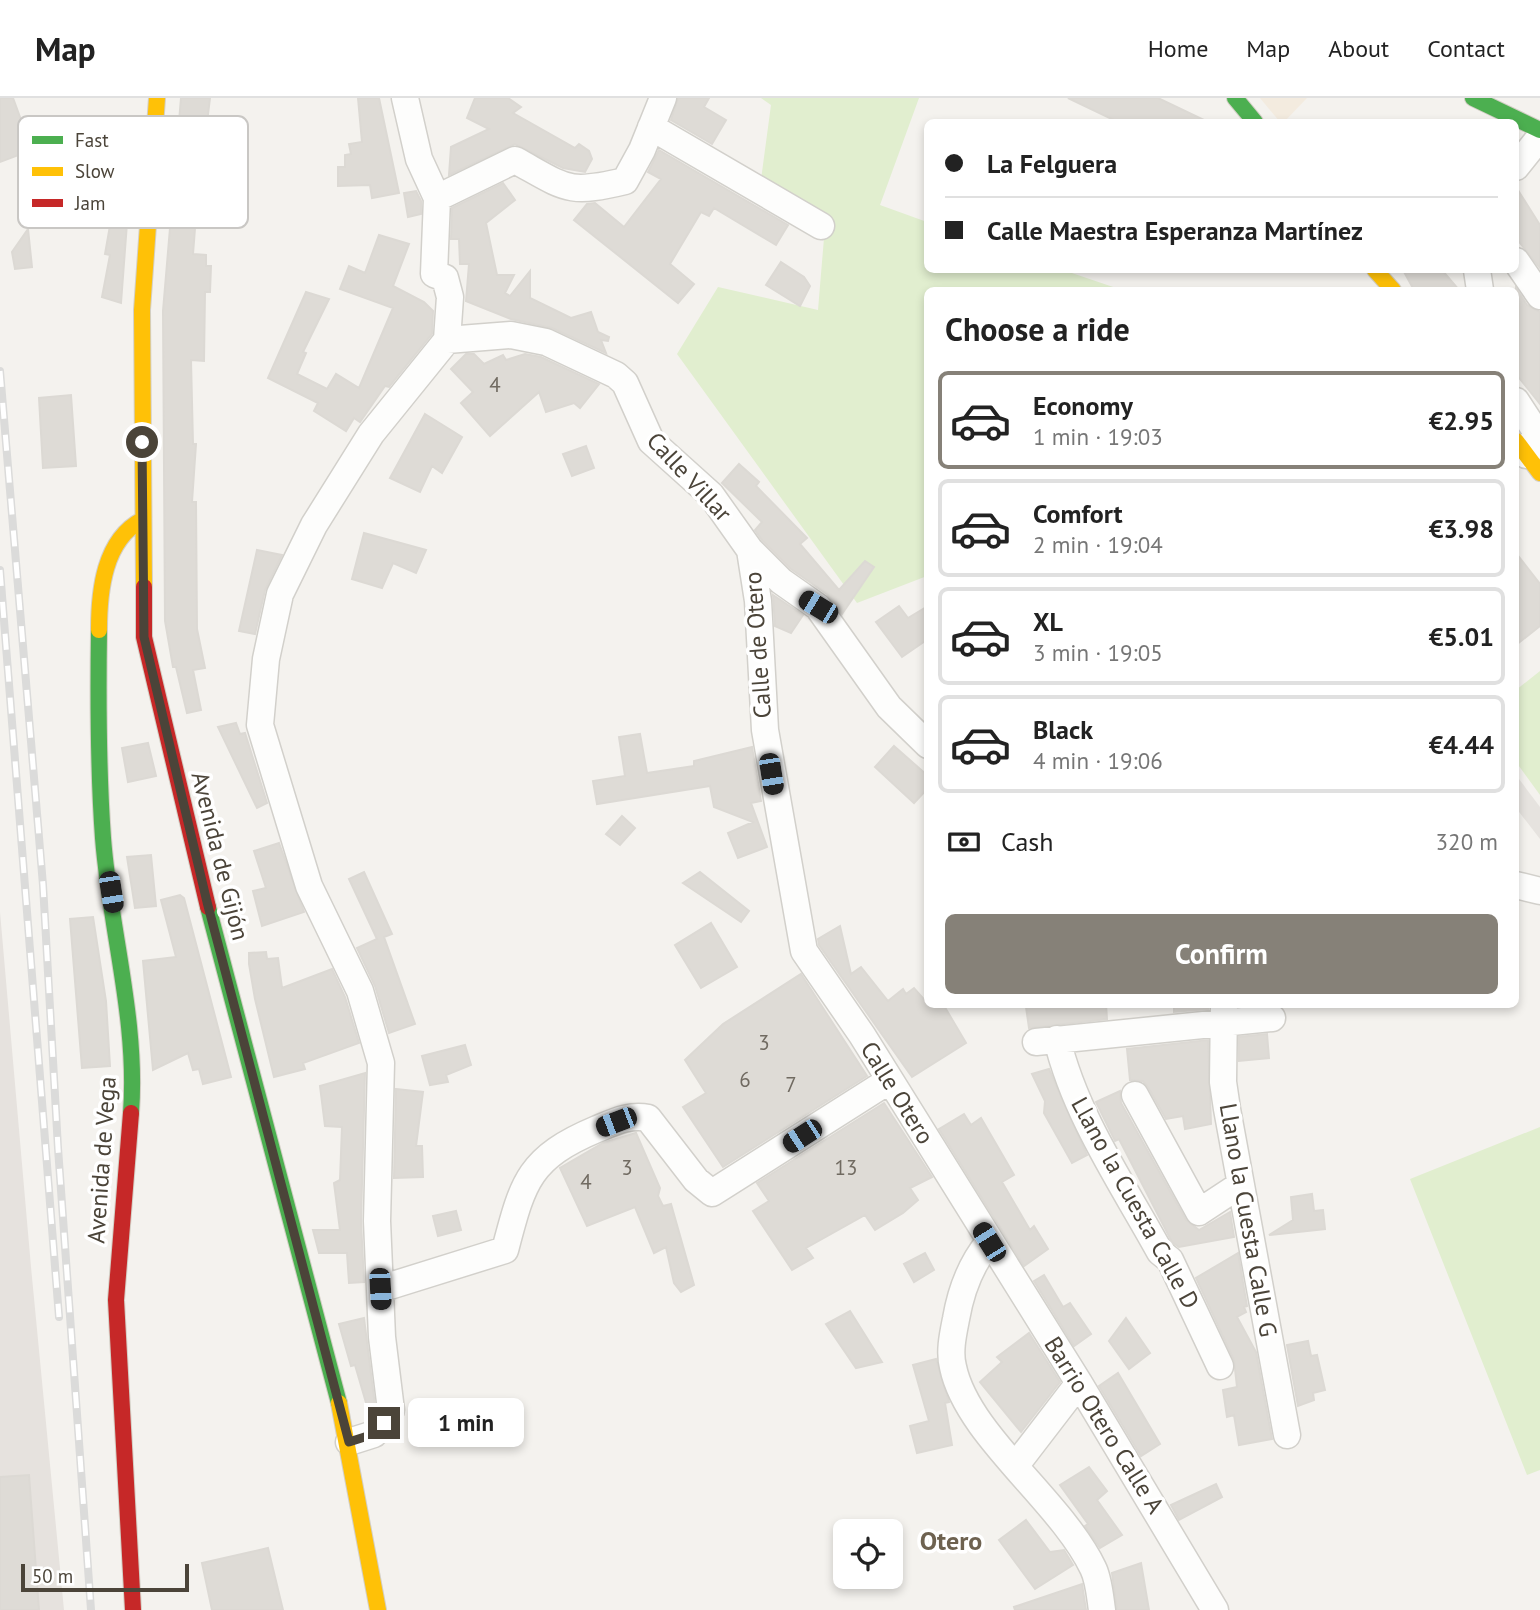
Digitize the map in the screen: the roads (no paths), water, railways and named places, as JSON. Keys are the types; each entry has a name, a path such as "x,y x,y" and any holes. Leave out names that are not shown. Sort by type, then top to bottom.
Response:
{"street":[{"name":"Avenida de Gijón","path":"156,116 157,98"},
{"path":"349,1442 374,1434 391,1410 377,1221 382,1099 380,1063 360,990 309,886 260,725 266,659 280,594 314,525 371,434 447,340 450,297 444,278 434,274 437,198 419,159 405,98"},
{"path":"437,198 515,160 565,187 585,190 625,181 663,98"},
{"path":"1236,98 1253,119"},
{"path":"1473,98 1517,119"},
{"path":"1519,120 1540,130"},
{"path":"651,127 821,226"},
{"path":"1519,163 1540,137"},
{"name":"Avenida de Gijón","path":"148,228 142,310 142,520 146,647 207,902 349,1442 378,1610"},
{"path":"1519,265 1540,296"},
{"path":"1378,273 1390,287"},
{"name":"Calle Villar","path":"447,340 511,335 546,342 615,375 625,383 651,441 711,495 750,550 780,581 818,607 889,707 924,741"},
{"path":"1519,406 1535,430 1533,446 1527,457"},
{"name":"Avenida de Vega","path":"133,1610 116,1300 133,1088 127,999 103,839 97,674 99,601 109,558 127,528 142,520"},
{"name":"Calle de Otero","path":"750,550 758,601 765,730 803,948"},
{"path":"1519,886 1540,891"},
{"name":"Calle Otero","path":"803,948 813,967 890,1080 989,1242"},
{"path":"1164,1016 1225,1014 1272,1018"},
{"name":"Llano la Cuesta Calle G","path":"1225,1014 1223,1082 1287,1434"},
{"name":"Llano la Cuesta Calle D","path":"1164,1016 1046,1040 1083,1113 1160,1251 1170,1260 1220,1366"},
{"path":"380,1289 505,1250 526,1181 539,1163 564,1144 598,1128 634,1115 648,1118 696,1180 712,1193 890,1080"},
{"path":"1135,1095 1199,1212 1240,1185"},
{"path":"989,1242 974,1261 959,1300 952,1341 952,1366 967,1404 1059,1515 1083,1550 1094,1571 1102,1610"},
{"name":"Barrio Otero Calle A","path":"989,1242 1079,1383 1216,1610"},
{"path":"1016,1465 1079,1383"}],"railway":[{"path":"0,371 43,885 58,1148 91,1610"},
{"path":"0,570 59,1317"}],"district":[{"name":"Otero","path":"951,1541"}]}
